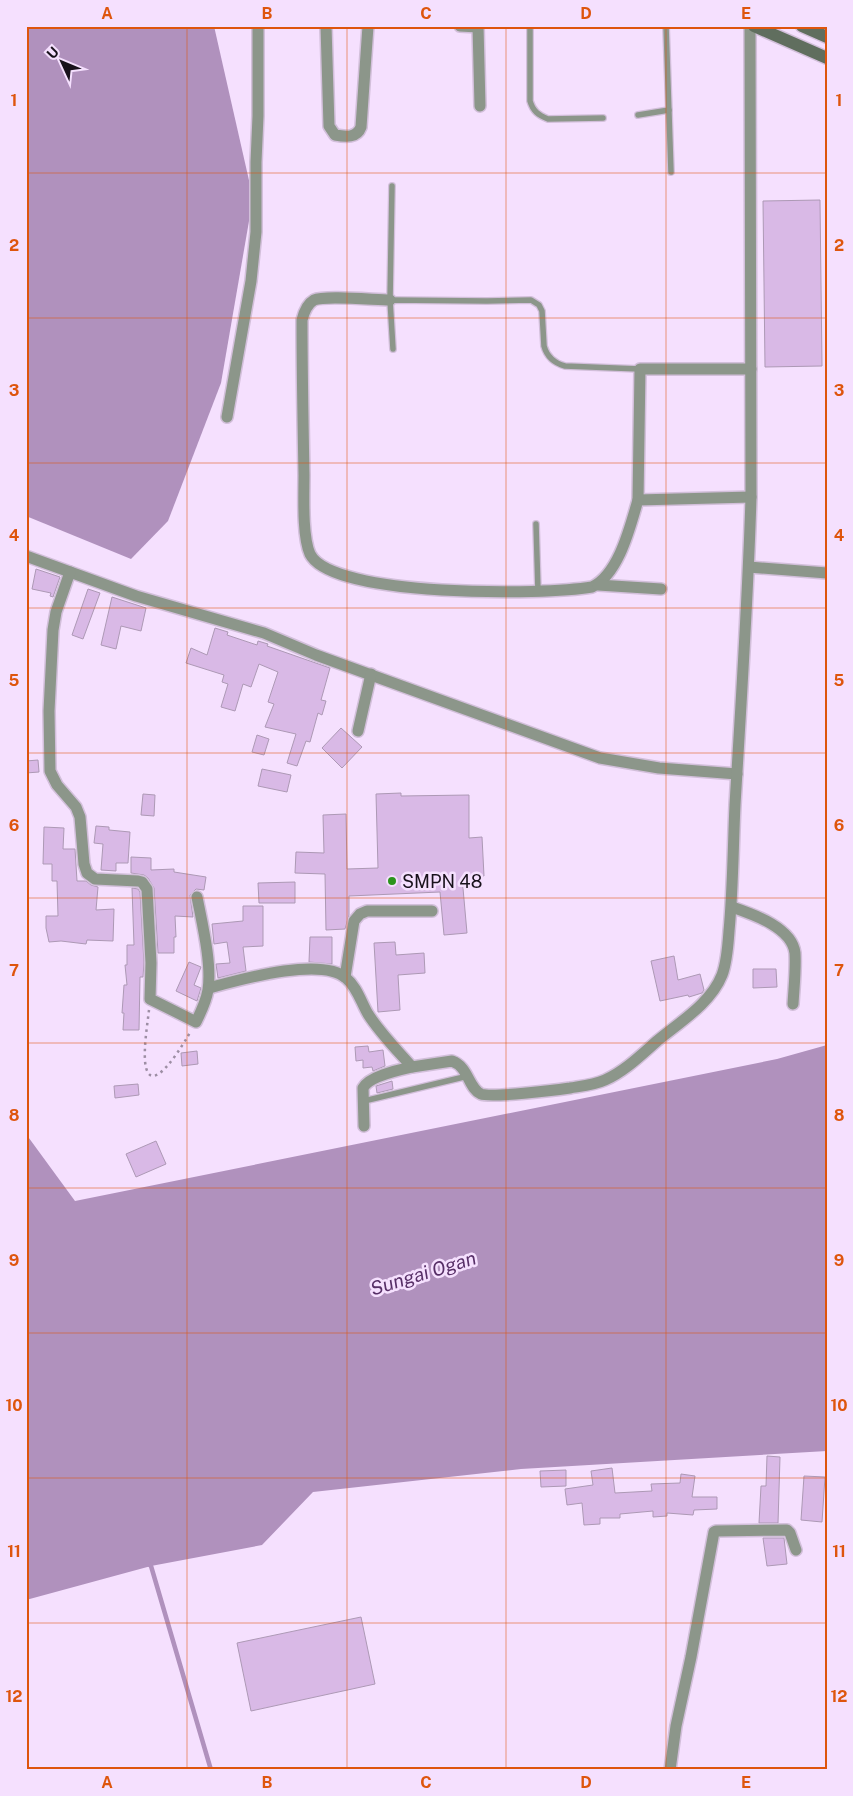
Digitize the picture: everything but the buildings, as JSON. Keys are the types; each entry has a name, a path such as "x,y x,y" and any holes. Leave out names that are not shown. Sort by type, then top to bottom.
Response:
{"street":[{"path":"226,417 251,281 256,232 258,26"},
{"path":"326,26 329,126 335,135 353,136 358,133 361,126 368,26"},
{"path":"460,26 478,27 480,106"},
{"path":"364,1126 364,1088 366,1084 391,1072 412,1067 452,1061 460,1065 476,1090 486,1094 547,1091 595,1084 613,1076 700,1006 714,989 722,974 732,907 737,774 749,567 751,497 750,26"},
{"path":"754,26 827,58"},
{"path":"802,26 827,37"},
{"path":"390,300 316,299 309,304 302,320 304,505 307,543 314,559 329,570 364,581 439,589 494,592 538,591 587,588 598,585 661,589"},
{"path":"598,585 609,574 621,551 638,500 640,369 751,368"},
{"path":"638,500 751,497"},
{"path":"26,556 136,596 264,633 316,654 600,758 659,768 737,774"},
{"path":"749,567 827,573"},
{"path":"70,572 56,612 53,630 49,711 50,771 56,785 76,807 80,817 87,873 95,879 142,882 147,889 151,963 150,999 196,1022 204,1005 208,988 204,935 197,897"},
{"path":"358,731 371,674"},
{"path":"732,907 772,923 790,942 795,952 793,1004"},
{"path":"345,978 354,921 360,914 367,911 432,911"},
{"path":"208,988 257,976 297,970 328,970 337,972 352,985 368,1014 412,1067"},
{"path":"670,1770 676,1726 714,1532 787,1530 790,1533 796,1550"}],"lane":[{"path":"530,26 530,101 533,110 540,116 548,119 603,118"},
{"path":"666,26 671,172"},
{"path":"638,115 669,110"},
{"path":"392,186 390,300 393,349"},
{"path":"390,300 531,300 540,305 545,351 553,361 565,366 640,369"},
{"path":"536,524 538,591"},
{"path":"364,1101 468,1076"}],"path":[{"path":"150,999 145,1060 147,1072 150,1075 160,1074 172,1062 196,1022"}],"water":[{"path":"26,26 214,26 253,198 221,383 168,521 131,559 26,516"},
{"name":"Sungai Ogan","path":"827,1045 827,1451 521,1469 313,1492 262,1545 151,1566 26,1600 26,1134 75,1201 777,1059"}],"waterway":[{"path":"148,1564 151,1566 211,1770"}],"place":[{"name":"SMPN 48","path":"392,881"}]}
